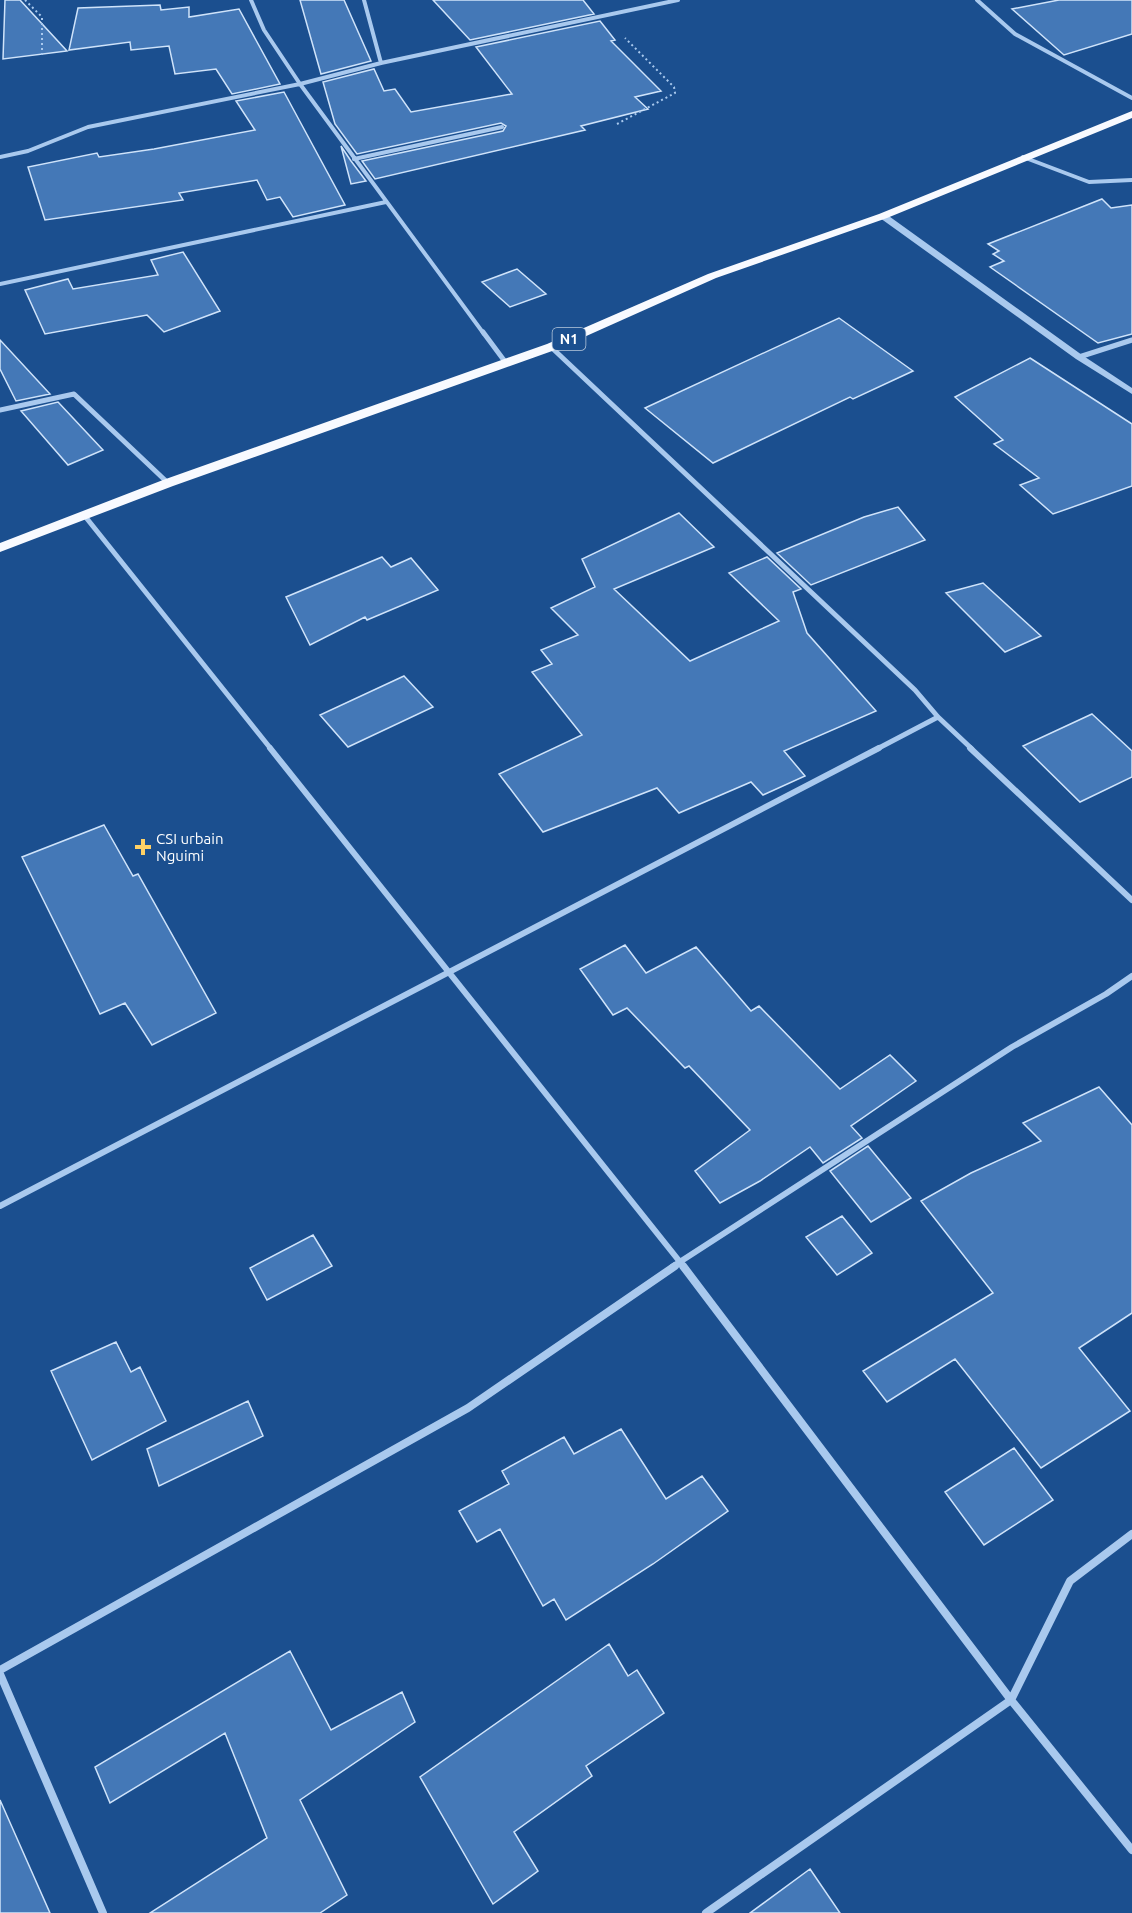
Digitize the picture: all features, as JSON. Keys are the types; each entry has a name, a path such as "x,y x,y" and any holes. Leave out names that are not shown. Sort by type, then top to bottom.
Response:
{"highway":[{"name":"N1","path":"0,548 168,483 550,347 712,276 883,216 1132,114"}],"street":[{"path":"251,0 264,30 300,84 506,363"},
{"path":"364,0 381,63"},
{"path":"0,157 28,151 88,127 300,84 381,63 678,0"},
{"path":"977,0 1015,34 1132,98"},
{"path":"354,159 502,127"},
{"path":"1023,157 1089,182 1132,180"},
{"path":"0,284 386,202"},
{"path":"883,216 1079,357 1132,392"},
{"path":"1079,357 1132,340"},
{"path":"550,347 906,682 938,717 1132,900"},
{"path":"0,410 74,394 168,483"},
{"path":"84,515 680,1262 1011,1700 1132,1850"},
{"path":"0,1206 938,717"},
{"path":"103,1913 0,1672 468,1408 680,1262 1012,1047 1106,994 1132,976"},
{"path":"706,1913 1011,1700 1070,1581 1132,1534"}],"path":[{"path":"25,0 42,17 42,57"},
{"path":"599,17 631,43 646,61 674,87 675,93 617,124"}],"building":[{"path":"5,0 20,0 67,51 3,59"},
{"path":"300,0 344,0 371,61 321,74"},
{"path":"433,0 583,0 594,14 470,40"},
{"path":"1059,0 1132,0 1132,34 1064,55 1012,9"},
{"path":"160,5 161,10 189,7 189,17 239,9 280,84 232,94 216,69 175,74 169,46 131,50 130,42 69,50 78,8"},
{"path":"600,21 615,40 611,41 661,91 635,97 648,109 581,126 585,130 375,179 362,161 503,131 506,126 501,123 357,154 335,124 323,82 374,69 384,91 395,89 411,112 512,94 476,47"},
{"path":"284,92 345,205 293,217 280,197 267,200 257,180 179,193 183,200 45,220 28,167 97,153 99,157 154,149 255,130 236,101"},
{"path":"341,146 351,161 366,181 351,184"},
{"path":"1102,199 1111,208 1132,205 1132,334 1098,343 990,267 1004,261 993,254 999,251 988,244"},
{"path":"183,252 220,311 164,332 147,315 45,334 25,290 68,279 73,289 158,275 151,260"},
{"path":"517,269 546,294 510,307 482,282"},
{"path":"839,318 913,371 853,399 850,397 713,463 645,408"},
{"path":"0,340 50,394 16,401 0,369"},
{"path":"1030,358 1132,424 1132,486 1053,514 1020,485 1039,478 994,444 1003,440 955,397"},
{"path":"58,402 103,450 68,465 21,411"},
{"path":"898,507 925,540 811,585 777,553 864,517"},
{"path":"679,513 714,547 614,589 690,661 779,621 729,573 767,557 801,589 793,592 807,633 876,711 784,751 805,776 763,795 751,782 679,813 657,788 543,832 499,774 582,735 532,672 552,664 541,650 578,635 551,608 595,587 582,559"},
{"path":"382,557 391,567 411,558 438,590 367,620 365,617 310,645 286,597"},
{"path":"983,583 1041,636 1005,652 946,593"},
{"path":"404,676 433,707 348,747 320,715"},
{"path":"1092,714 1132,751 1132,777 1080,802 1023,746"},
{"path":"104,825 133,876 138,874 216,1013 152,1045 125,1003 100,1014 22,857"},
{"path":"625,945 646,973 696,947 751,1011 759,1006 840,1089 890,1055 916,1081 851,1126 862,1138 823,1163 810,1147 760,1181 720,1203 695,1171 750,1130 689,1066 685,1068 627,1008 613,1015 580,969"},
{"path":"1099,1087 1132,1125 1132,1313 1079,1348 1130,1411 1041,1468 955,1359 887,1402 863,1371 993,1293 921,1201 971,1173 1041,1141 1023,1123"},
{"path":"868,1146 911,1198 871,1222 830,1171"},
{"path":"842,1216 872,1253 837,1275 806,1237"},
{"path":"313,1235 332,1266 267,1300 250,1268"},
{"path":"116,1342 131,1372 140,1367 166,1421 92,1460 51,1371"},
{"path":"248,1401 263,1436 159,1486 147,1449"},
{"path":"621,1429 666,1499 702,1476 728,1511 653,1564 566,1620 554,1599 543,1606 500,1529 477,1542 459,1511 509,1484 502,1471 564,1437 574,1454"},
{"path":"1014,1448 1053,1500 984,1545 945,1492"},
{"path":"609,1644 628,1676 637,1670 664,1713 586,1766 592,1776 514,1832 538,1871 493,1904 420,1777"},
{"path":"290,1651 331,1730 402,1692 415,1722 300,1800 347,1895 320,1913 150,1913 267,1838 225,1733 110,1803 95,1767"},
{"path":"0,1800 50,1913 0,1913"},
{"path":"810,1869 840,1913 750,1913"}],"place":[{"name":"CSI urbain Nguimi","path":"143,847"}]}
